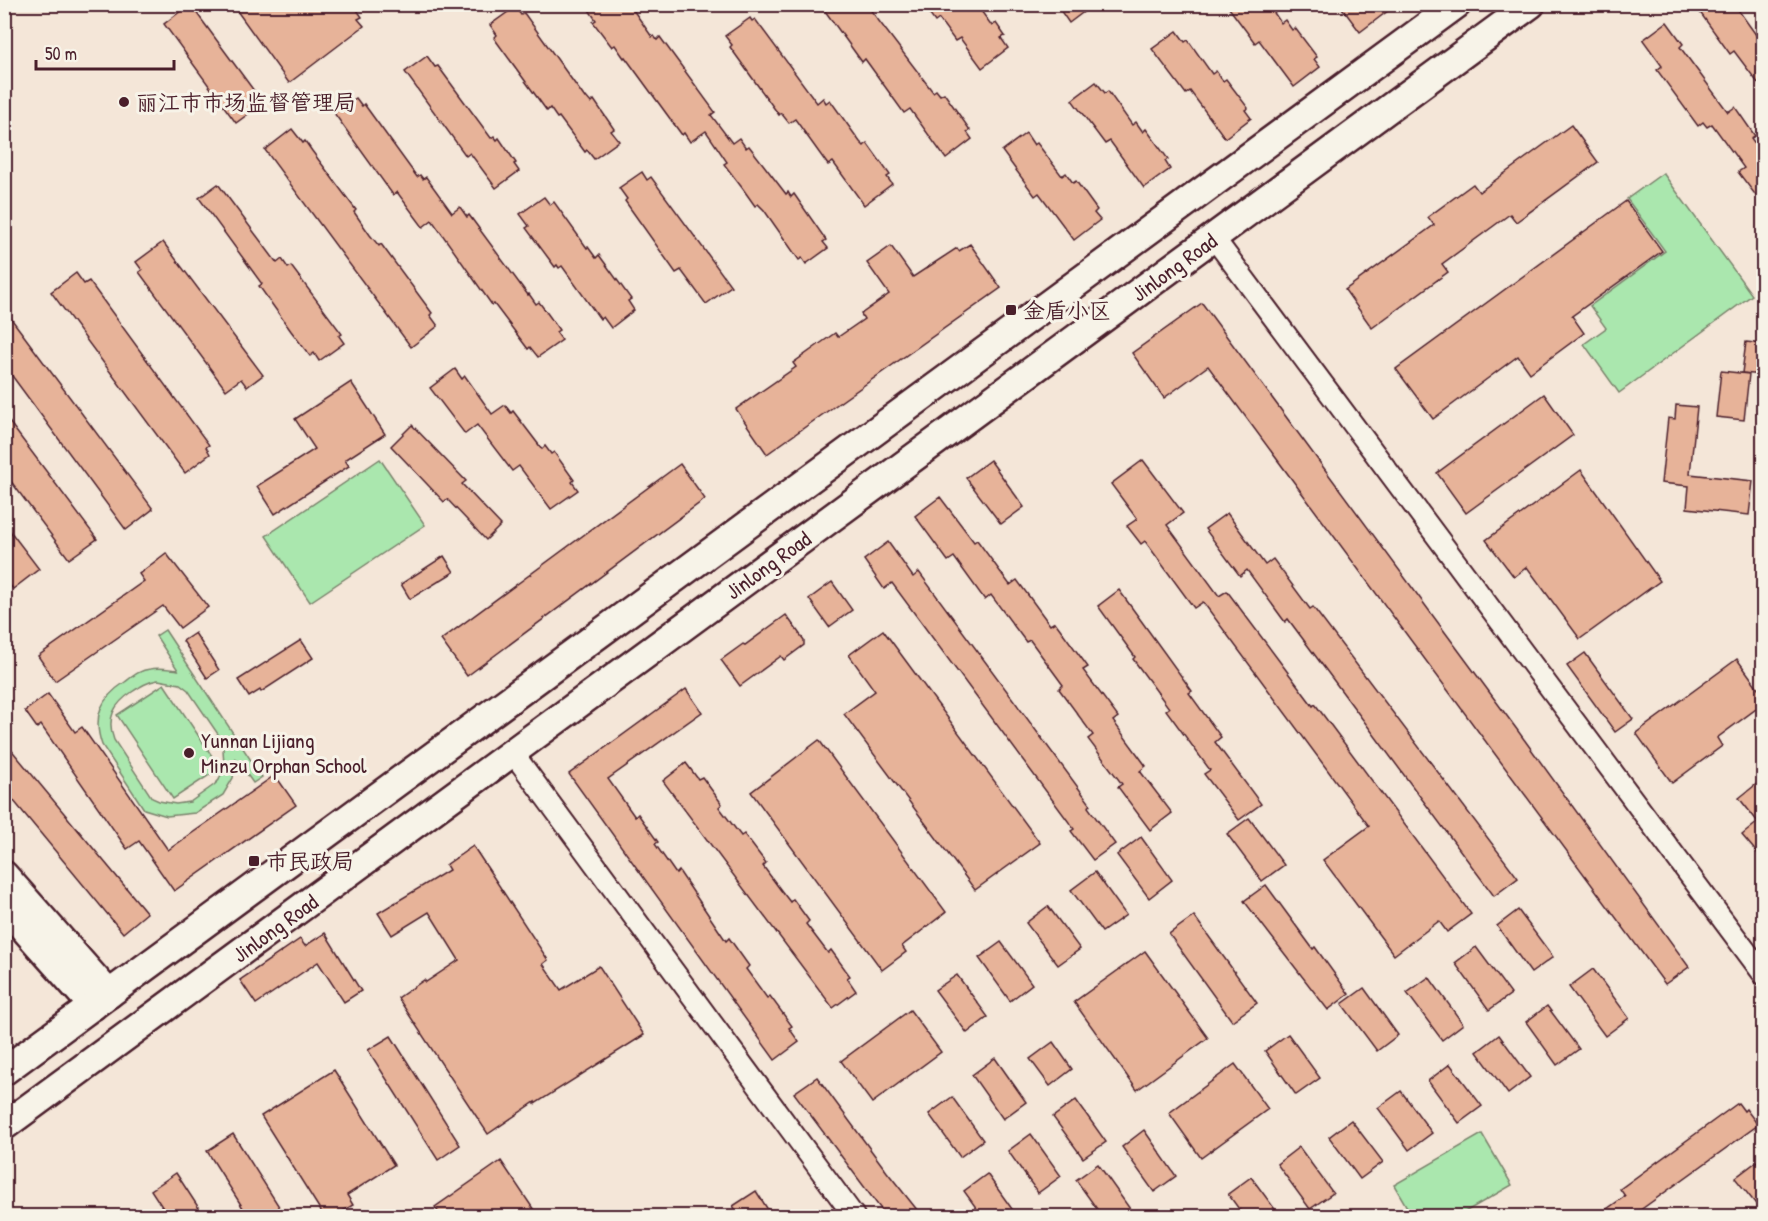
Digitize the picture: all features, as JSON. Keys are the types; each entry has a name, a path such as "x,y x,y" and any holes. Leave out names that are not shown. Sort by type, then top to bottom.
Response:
{"main road":[{"name":"Jinlong Road","path":"4,1071 1457,4"},
{"name":"Jinlong Road","path":"4,1126 1531,4"},
{"path":"4,875 101,1000"},
{"path":"4,906 101,1000"}],"street":[{"path":"1214,238 1764,975"},
{"path":"513,753 854,1216"}],"green space":[{"path":"1663,173 1752,295 1619,393 1584,344 1606,328 1590,306 1665,251 1627,199"},
{"path":"380,459 425,525 310,602 266,536"},
{"path":"165,630 262,777 253,783 236,759 233,778 223,795 195,813 167,816 144,809 102,745 99,735 101,709 117,688 146,670 160,668 178,670 156,636","holes":["158,680 180,684 188,690 220,737 224,766 219,780 214,785 190,802 176,804 152,798 114,740 111,718 120,701 141,686"]},
{"path":"164,684 220,768 173,799 117,715"},
{"path":"1482,1134 1512,1185 1458,1216 1412,1216 1394,1185"}],"building":[{"path":"190,4 263,103 236,123 164,24"},
{"path":"232,4 353,4 362,17 358,19 364,26 289,83"},
{"path":"585,4 629,4 652,37 654,36 657,40 660,37 715,112 711,115 732,143 739,138 746,148 749,146 786,194 788,192 791,197 794,194 826,240 823,242 828,248 806,264 802,258 799,260 764,210 758,204 755,206 724,164 727,162 706,131 690,142 684,133 682,135 625,57 615,45 612,47 593,22 596,20"},
{"path":"820,4 866,4 933,92 936,90 940,95 944,93 970,130 967,132 972,139 946,159 910,109 904,113 865,59 862,62"},
{"path":"922,4 976,4 992,26 996,23 1005,36 1001,38 1008,48 982,68 960,38 955,41 939,19 935,22"},
{"path":"1056,4 1094,4 1069,23"},
{"path":"1226,4 1268,4 1281,23 1285,20 1292,30 1295,28 1317,57 1314,59 1320,67 1294,87 1259,40 1255,43"},
{"path":"1339,4 1397,4 1360,32"},
{"path":"1694,4 1734,4 1764,46 1764,91 1734,51 1730,54"},
{"path":"515,7 521,15 524,13 585,98 591,103 594,100 614,129 611,131 619,141 594,159 587,150 585,152 559,117 557,118 550,108 547,111 494,38 497,35 490,25"},
{"path":"750,18 752,21 755,19 817,103 823,98 826,103 830,100 860,142 864,146 867,143 890,175 887,177 892,184 864,205 833,162 828,165 795,119 789,123 781,113 779,115 730,47 732,45 725,36"},
{"path":"1667,22 1683,44 1680,47 1728,112 1735,107 1755,136 1751,138 1764,156 1764,206 1738,172 1744,168 1712,124 1707,127 1703,122 1698,126 1657,70 1662,66 1643,40"},
{"path":"1177,31 1185,42 1188,40 1212,74 1216,71 1223,81 1226,79 1248,108 1245,110 1251,118 1225,138 1190,91 1186,94 1152,49"},
{"path":"427,56 435,67 438,66 491,138 494,136 497,140 499,138 516,163 514,164 519,171 496,188 470,153 466,156 405,72"},
{"path":"1096,82 1105,93 1108,91 1132,125 1136,122 1143,132 1146,129 1168,159 1165,161 1170,169 1144,188 1110,141 1105,144 1072,100"},
{"path":"356,98 362,106 364,104 417,177 420,175 423,179 426,177 452,213 460,207 467,217 469,215 528,295 536,304 539,302 559,330 556,332 562,340 538,357 530,347 528,349 494,304 492,305 432,220 423,227 397,192 393,195 334,113"},
{"path":"1571,125 1598,162 1516,222 1510,214 1442,264 1448,272 1372,328 1345,290 1434,225 1428,217 1473,184 1479,192"},
{"path":"292,129 303,143 305,141 356,210 354,212 370,235 379,246 381,244 432,313 430,315 438,326 411,347 265,150"},
{"path":"1026,133 1034,145 1037,143 1062,176 1066,173 1073,183 1076,181 1097,210 1094,213 1100,220 1074,240 1039,193 1035,196 1002,151"},
{"path":"642,172 647,180 651,177 731,286 706,304 681,270 676,273 625,201 627,199 619,188"},
{"path":"218,184 277,263 282,259 288,268 291,266 342,334 339,336 344,343 319,361 314,353 310,356 291,331 259,286 262,284 199,198"},
{"path":"544,197 550,205 554,202 587,248 596,258 599,255 631,299 628,301 634,310 611,328 603,317 600,319 562,266 555,267 526,228 529,226 520,214"},
{"path":"1626,201 1662,251 1572,316 1584,333 1530,373 1518,356 1433,419 1396,369"},
{"path":"163,242 263,375 247,387 241,379 226,390 139,272 142,270 136,262"},
{"path":"970,244 1001,288 767,454 736,409 796,367 793,363 835,333 838,337 864,319 861,314 889,294 867,263 891,246 913,277 957,248 959,251"},
{"path":"76,273 84,284 89,281 209,445 206,447 210,454 185,473 51,292"},
{"path":"1202,303 1689,967 1665,984 1208,366 1164,398 1132,353"},
{"path":"4,309 153,509 126,530 4,365"},
{"path":"1746,342 1764,344 1764,375 1742,373"},
{"path":"455,369 462,379 465,376 492,414 505,405 511,413 513,411 542,449 545,446 551,454 554,452 574,480 572,482 578,490 551,509 519,466 512,471 477,425 465,434 430,388"},
{"path":"1721,371 1749,374 1744,420 1716,417"},
{"path":"351,382 385,434 345,460 349,466 275,514 257,486 315,449 295,419"},
{"path":"1544,394 1573,435 1466,513 1437,473"},
{"path":"1676,405 1697,407 1690,474 1753,481 1749,515 1687,508 1689,486 1661,483 1668,418 1675,419"},
{"path":"4,415 97,539 69,559 4,472"},
{"path":"412,425 466,481 462,484 501,525 486,540 447,499 444,502 391,446"},
{"path":"990,460 1024,507 1001,524 966,478"},
{"path":"1143,460 1183,513 1167,525 1219,596 1227,591 1313,706 1315,704 1471,914 1447,932 1439,921 1394,955 1323,860 1369,826 1203,602 1194,608 1145,541 1141,544 1127,526 1137,519 1111,484"},
{"path":"680,464 705,499 467,676 441,640"},
{"path":"1581,470 1660,581 1580,639 1527,567 1514,577 1486,540"},
{"path":"940,497 974,542 977,540 1010,585 1017,580 1050,625 1055,622 1088,667 1083,670 1118,717 1113,721 1146,766 1140,771 1172,813 1150,830 1118,787 1122,784 1088,739 1093,735 1059,689 1063,685 1030,640 1026,642 991,595 985,600 954,557 948,561 915,516"},
{"path":"1227,513 1265,565 1273,559 1310,609 1313,607 1518,878 1494,896 1288,619 1285,622 1247,570 1240,576 1205,529"},
{"path":"4,523 39,569 13,589 4,578"},
{"path":"888,542 913,577 919,572 1091,805 1088,807 1115,844 1093,860 1071,831 1074,829 892,583 884,589 864,560"},
{"path":"166,553 208,607 180,628 163,606 55,681 38,656 144,581 139,574"},
{"path":"444,556 454,572 410,599 401,584"},
{"path":"832,582 852,610 829,627 809,599"},
{"path":"1119,590 1192,691 1189,693 1221,737 1215,742 1261,804 1239,820 1204,774 1210,770 1166,710 1169,708 1098,606"},
{"path":"786,615 804,640 804,645 784,660 781,656 740,686 721,660"},
{"path":"883,630 1040,843 975,890 844,714 875,691 849,655"},
{"path":"195,633 219,670 207,678 183,641"},
{"path":"301,640 313,658 261,692 260,690 249,697 238,680"},
{"path":"1585,653 1633,719 1615,732 1567,666"},
{"path":"1737,659 1764,696 1764,703 1717,738 1722,746 1672,783 1636,733"},
{"path":"686,689 702,712 608,779 635,817 638,814 658,842 655,844 676,874 679,871 726,941 729,938 749,966 746,969 767,998 770,996 792,1026 789,1028 799,1042 775,1060 569,774"},
{"path":"48,694 75,732 82,727 168,850 275,775 296,805 174,891 139,841 127,849 41,725 37,728 25,711"},
{"path":"819,740 946,912 902,946 906,952 882,970 751,792"},
{"path":"4,741 147,913 123,933 4,789"},
{"path":"686,763 698,779 702,777 722,804 719,807 766,863 763,866 790,902 793,899 809,921 806,924 828,953 831,950 850,976 847,978 856,991 833,1008 663,781"},
{"path":"1764,778 1764,861 1742,835 1758,822 1739,798"},
{"path":"1249,818 1284,865 1262,881 1227,834"},
{"path":"1141,837 1172,880 1149,898 1117,855"},
{"path":"473,846 548,960 543,964 561,990 599,966 644,1035 535,1104 535,1102 488,1134 398,998 459,960 429,912 392,935 378,913 449,870 446,865"},
{"path":"1095,872 1126,915 1102,932 1071,890"},
{"path":"1266,885 1349,994 1328,1010 1244,901"},
{"path":"1048,906 1080,949 1058,965 1026,923"},
{"path":"1518,910 1553,957 1531,973 1497,926"},
{"path":"1194,916 1257,1003 1232,1021 1169,934"},
{"path":"325,933 361,991 344,1002 318,962 256,1004 240,980 300,939 305,946"},
{"path":"1001,942 1032,984 1010,1001 979,958"},
{"path":"1476,947 1511,994 1489,1010 1455,963"},
{"path":"1145,951 1208,1038 1137,1090 1074,1002"},
{"path":"1593,969 1629,1018 1605,1036 1569,987"},
{"path":"957,975 988,1017 967,1033 935,990"},
{"path":"1429,977 1463,1024 1442,1040 1407,993"},
{"path":"1364,988 1398,1035 1377,1051 1342,1004"},
{"path":"1547,1006 1579,1049 1557,1065 1526,1022"},
{"path":"910,1010 941,1052 872,1103 841,1061"},
{"path":"1288,1034 1320,1078 1296,1095 1265,1051"},
{"path":"1499,1035 1530,1077 1508,1094 1477,1052"},
{"path":"391,1036 460,1145 438,1160 368,1050"},
{"path":"1053,1042 1072,1069 1050,1086 1030,1059"},
{"path":"995,1058 1026,1102 1003,1119 972,1075"},
{"path":"1235,1064 1268,1109 1201,1158 1169,1113"},
{"path":"1450,1064 1482,1106 1459,1123 1428,1081"},
{"path":"334,1070 394,1165 347,1195 353,1205 334,1216 324,1216 261,1116"},
{"path":"817,1077 922,1216 886,1216 794,1093"},
{"path":"1401,1091 1432,1133 1409,1150 1378,1108"},
{"path":"952,1097 983,1140 960,1157 929,1114"},
{"path":"1076,1100 1106,1142 1083,1158 1053,1117"},
{"path":"1738,1103 1744,1111 1746,1109 1758,1125 1632,1216 1597,1216 1625,1196 1620,1189"},
{"path":"1351,1120 1383,1162 1360,1179 1329,1137"},
{"path":"1144,1130 1176,1176 1154,1192 1122,1147"},
{"path":"233,1134 285,1216 248,1216 207,1151"},
{"path":"1031,1134 1061,1176 1038,1193 1008,1151"},
{"path":"1299,1147 1333,1193 1310,1209 1277,1164"},
{"path":"1764,1156 1764,1214 1735,1178"},
{"path":"501,1161 538,1216 441,1216 435,1207"},
{"path":"1098,1164 1130,1209 1120,1216 1102,1216 1076,1180"},
{"path":"176,1173 204,1216 168,1216 151,1190"},
{"path":"987,1174 1017,1216 982,1216 964,1191"},
{"path":"1251,1177 1280,1216 1244,1216 1228,1194"},
{"path":"756,1191 772,1216 740,1216 733,1206"}],"place":[{"name":"丽江市市场监督管理局","path":"124,102"},
{"name":"金盾小区","path":"1011,310"},
{"name":"Yunnan Lijiang Minzu Orphan School","path":"189,753"},
{"name":"市民政局","path":"254,861"}]}
